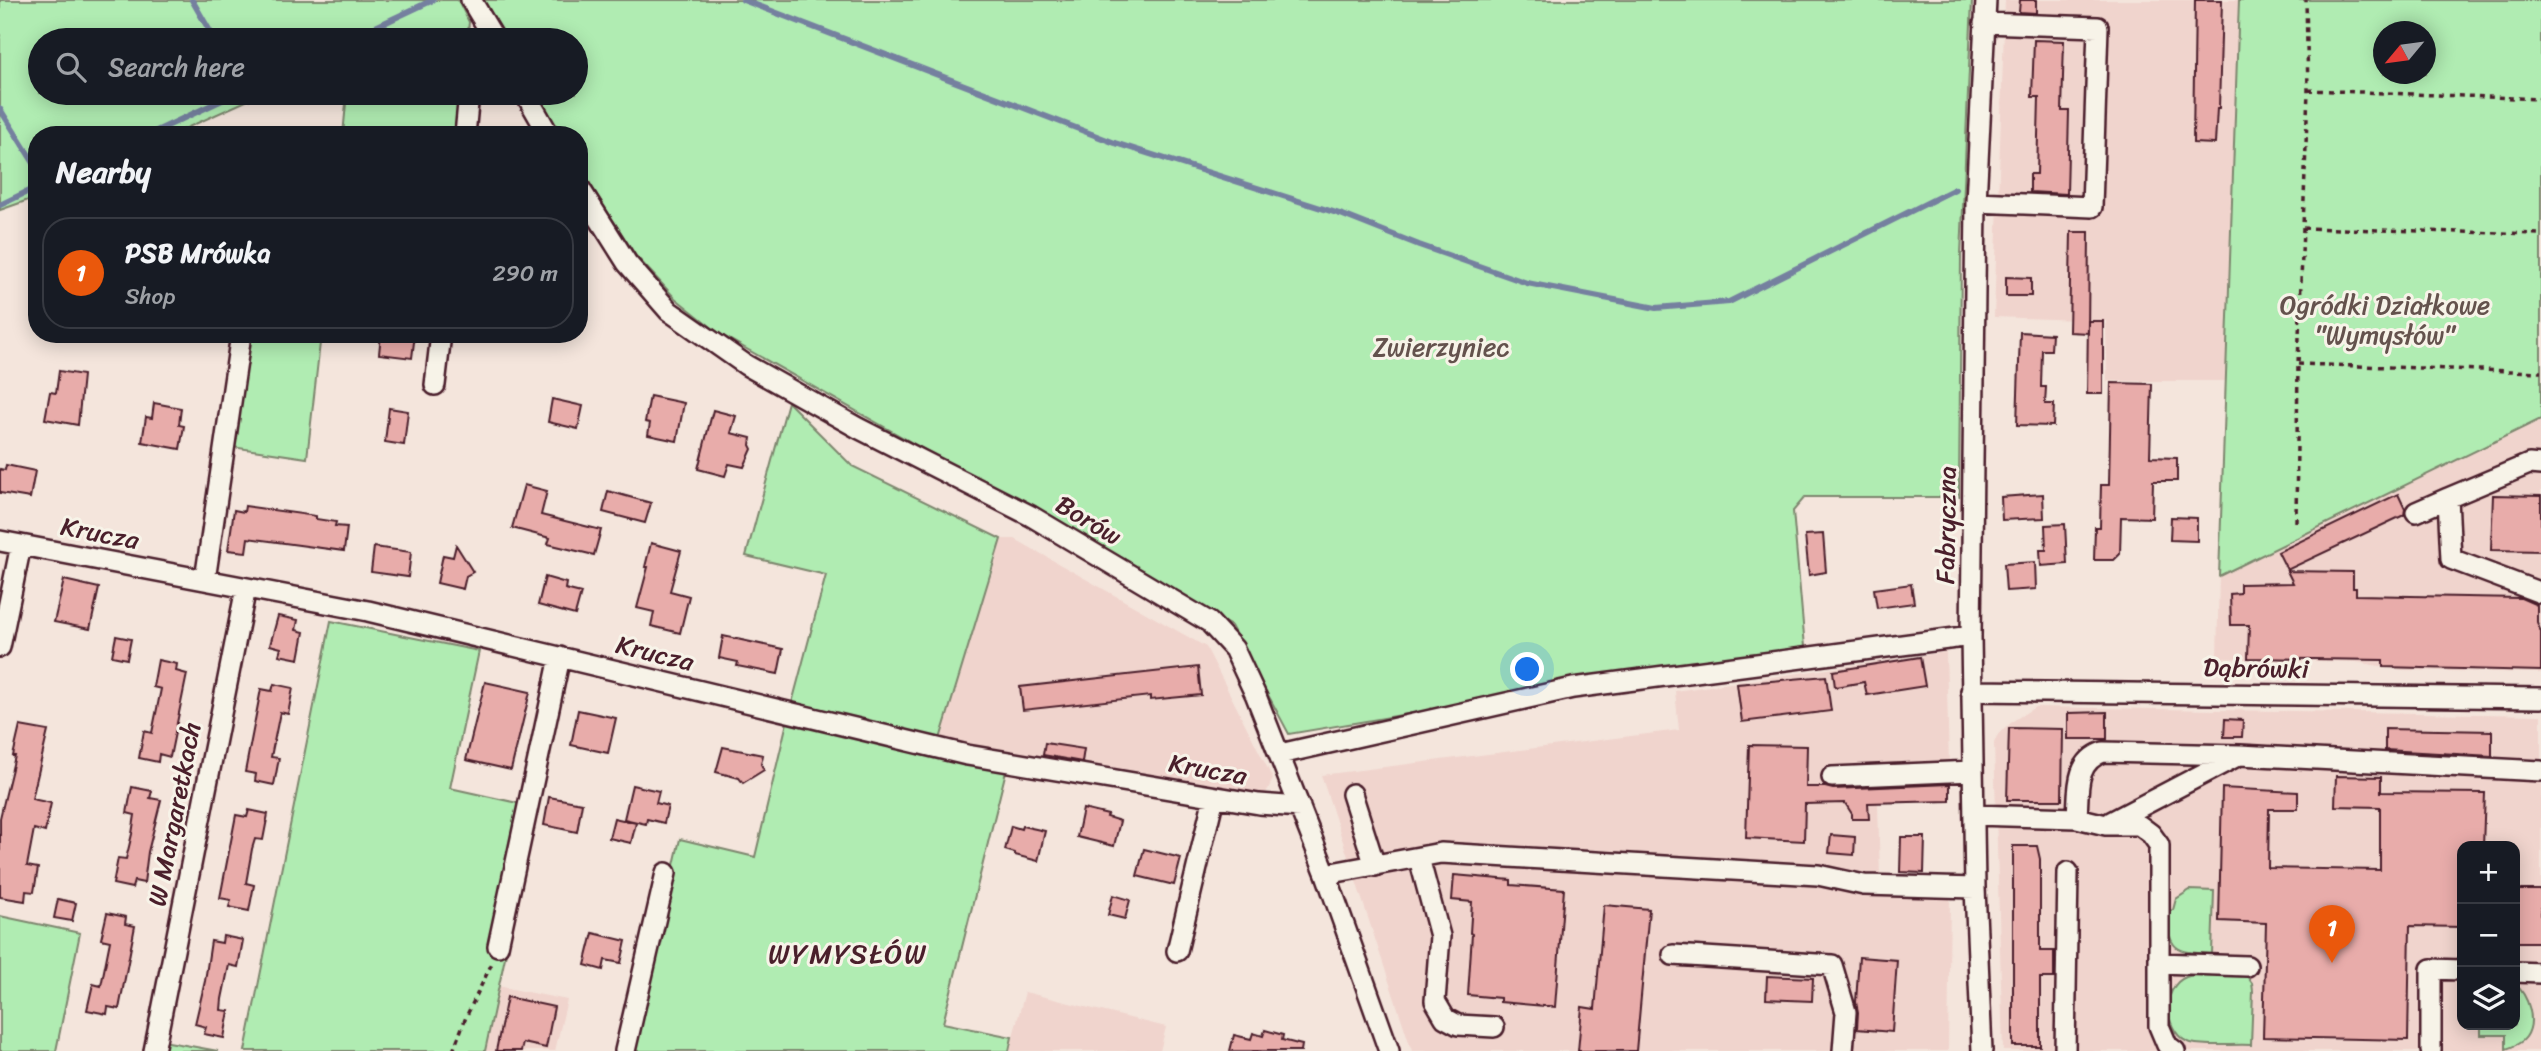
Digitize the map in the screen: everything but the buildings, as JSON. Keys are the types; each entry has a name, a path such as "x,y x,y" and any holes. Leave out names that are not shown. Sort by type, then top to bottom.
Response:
{"street":[{"name":"Fabryczna","path":"1982,1051 1975,888 1971,636 1976,202 1986,0"},
{"path":"475,6 476,28"},
{"path":"475,6 488,28"},
{"path":"1976,202 2092,207 2098,27 1984,23"},
{"path":"466,126 469,105"},
{"path":"532,105 544,126"},
{"name":"Borów","path":"588,201 627,262 668,311 746,365 858,428 1031,516 1209,622 1234,649 1280,754 1389,1051"},
{"path":"205,580 240,343"},
{"path":"435,385 440,343"},
{"path":"2416,512 2529,464 2541,465"},
{"path":"2448,498 2451,559 2541,593"},
{"name":"Krucza","path":"0,541 368,611 967,755 1214,797 1300,807"},
{"path":"0,647 21,545"},
{"name":"W Margaretkach","path":"154,1051 246,588"},
{"path":"1280,754 1573,688 1971,636"},
{"path":"498,946 560,657"},
{"name":"Dąbrówki","path":"1971,691 2541,698"},
{"path":"2077,818 2080,780 2090,756 2103,752 2240,755 2541,771"},
{"path":"2106,825 2240,755"},
{"path":"1832,777 1973,771"},
{"path":"1352,794 1375,866"},
{"path":"1177,951 1214,797"},
{"path":"1974,815 2077,818 2106,825 2139,825 2151,834 2159,845 2159,1026 2168,1045 2175,1051"},
{"path":"1326,874 1441,853 1818,875 1864,885 1975,888"},
{"path":"1419,858 1440,936 1435,1001 1445,1018 1458,1026 1494,1027"},
{"path":"2066,1051 2068,872"},
{"path":"625,1051 666,873"},
{"path":"1673,955 1832,965 1846,1012 1843,1051"},
{"path":"2159,963 2247,966"},
{"path":"2431,1051 2431,970 2457,970"},
{"path":"2520,972 2541,973"}],"path":[{"path":"2296,522 2298,364 2308,90 2306,0"},
{"path":"2308,90 2541,99"},
{"path":"2303,228 2541,234"},
{"path":"2298,364 2541,372"},
{"path":"453,1051 498,946"}],"shaded area":[{"path":"2005,0 2239,0 2227,381 2107,381 2106,321 1994,317"},
{"path":"2541,419 2541,673 2402,670 2356,662 2217,658 2219,576"},
{"path":"1001,539 1015,539 1206,647 1273,779 1264,797 940,739"},
{"path":"1946,652 1950,801 1878,803 1880,879 1819,885 1861,894 1950,899 1948,1051 1412,1051 1321,775 1679,730 1675,691"},
{"path":"2035,707 2541,715 2541,1051 2003,1051 1994,743 1997,736 2013,721"},
{"path":"498,986 567,1000 555,1051 485,1051"},
{"path":"1025,992 1166,1027 1160,1051 1009,1051"}],"green space":[{"path":"0,0 458,0 469,22 468,28 28,28 28,105 237,105 191,126 28,126 28,200 0,210"},
{"name":"Zwierzyniec","path":"484,0 1972,0 1961,255 1959,497 1805,497 1793,511 1805,647 1289,734 1231,626 720,334 675,298 636,256 588,181 588,126 556,126 544,105 588,105 588,28 500,28"},
{"name":"Ogródki Działkowe \"Wymysłów\"","path":"2239,0 2541,0 2541,419 2219,576"},
{"path":"346,105 460,105 457,126 344,126"},
{"path":"248,343 320,343 307,458 232,447"},
{"path":"788,402 852,466 1001,539 940,739 792,703 826,575 746,556"},
{"path":"331,621 479,651 450,788 522,804 507,948 485,1051 245,1051"},
{"path":"788,718 1007,767 943,1023 1012,1037 1009,1051 631,1051 680,839 755,857"},
{"path":"2190,890 2214,891 2212,954 2181,950 2172,941 2168,911 2173,910 2176,899"},
{"path":"0,916 80,933 56,1051 0,1051"},
{"path":"2199,975 2246,975 2252,983 2253,991 2251,1045 2197,1044 2182,1039 2175,1031 2169,1011 2169,1000 2178,982 2186,977"},
{"path":"2520,989 2531,1016 2529,1031 2524,1039 2506,1049 2506,1035 2481,1035 2481,1030 2520,1030"},
{"path":"163,1041 218,1051 161,1051"}],"waterway":[{"path":"192,0 208,28"},
{"path":"374,28 433,0"},
{"path":"743,0 1115,143 1343,215 1527,283 1656,308 1729,302 1955,189"},
{"path":"167,126 212,105"},
{"path":"0,109 28,154"},
{"path":"0,205 28,191"}],"place":[{"name":"PSB Mrówka","path":"2332,963"}],"district":[{"name":"WYMYSŁÓW","path":"848,953"}]}
